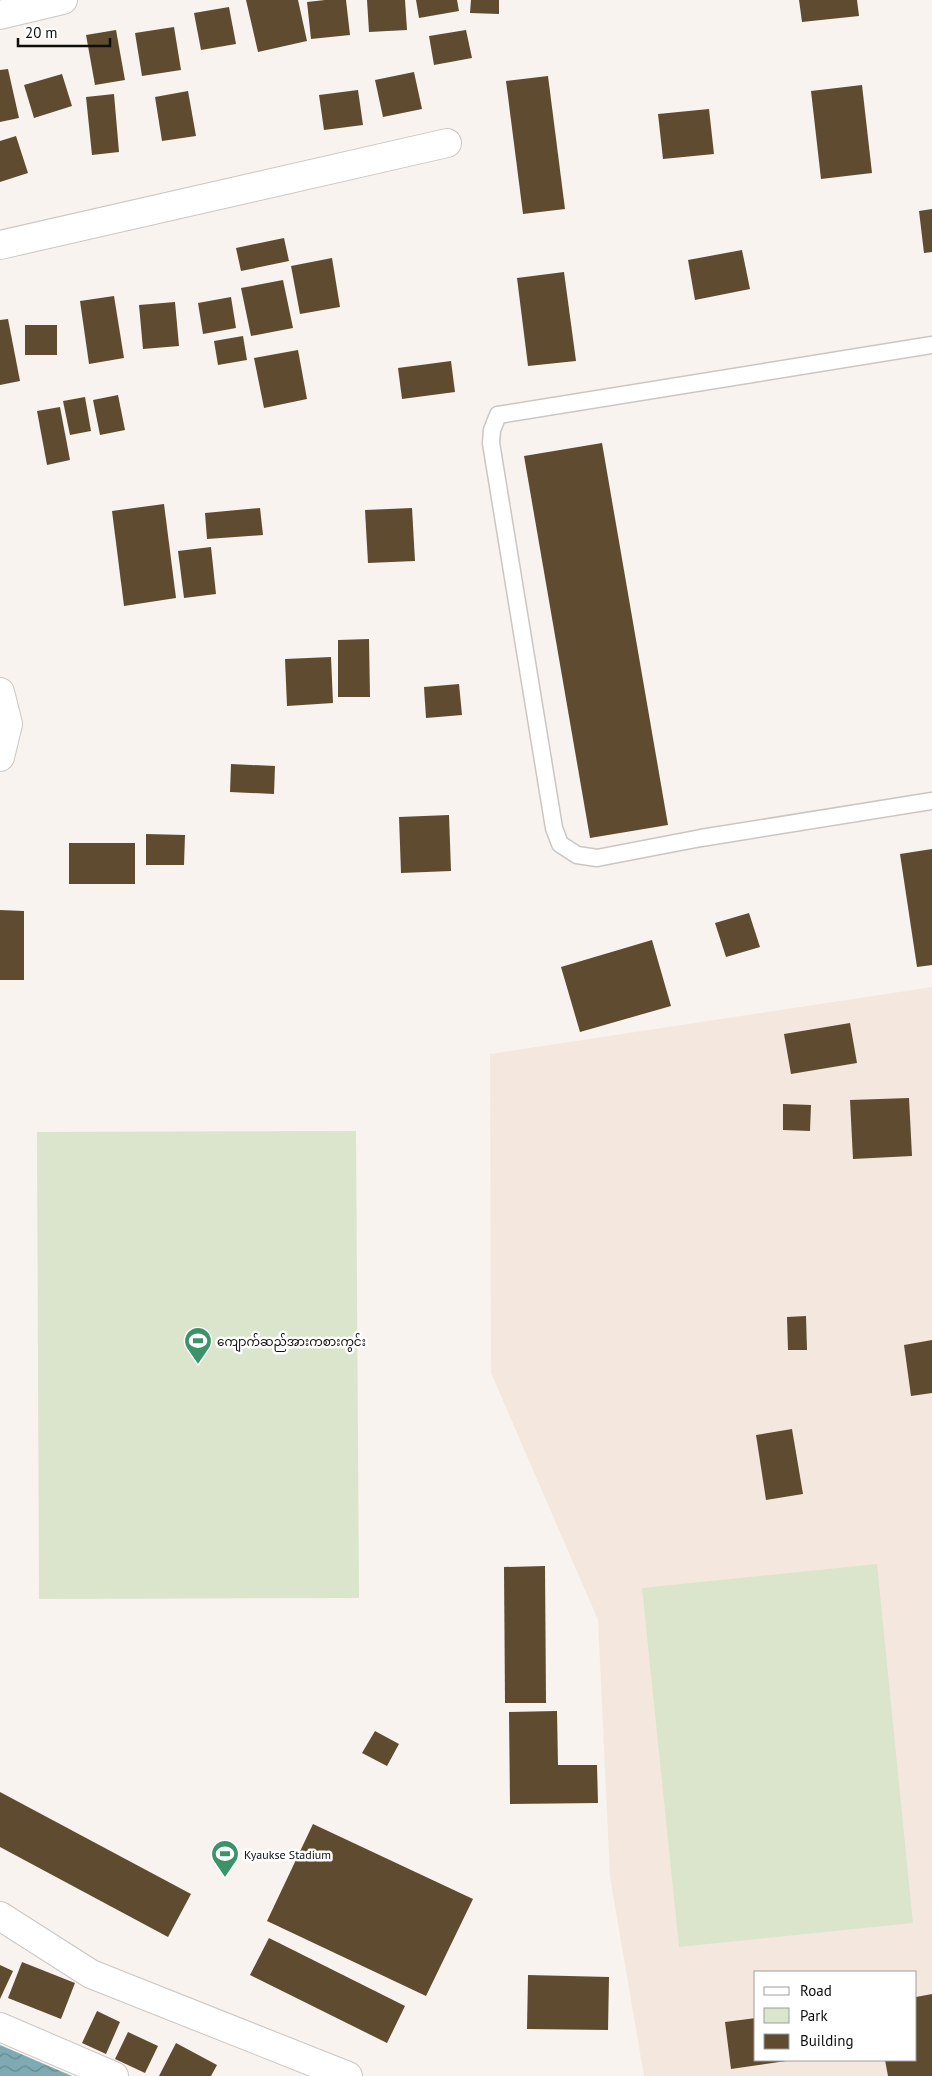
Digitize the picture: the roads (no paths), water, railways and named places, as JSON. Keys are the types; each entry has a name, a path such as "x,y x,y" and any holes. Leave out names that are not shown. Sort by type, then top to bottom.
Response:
{"street":[{"path":"0,15 63,0"},
{"path":"0,245 447,143"},
{"path":"0,692 8,724 0,757"},
{"path":"0,1916 91,1974 348,2076"},
{"path":"0,2027 114,2076"}],"lane":[{"path":"932,345 498,415 492,430 491,443 554,828 560,844 576,856 597,858 701,838 932,801"}],"water":[{"path":"0,2045 72,2076 0,2076"}],"place":[{"name":"ကျောက်ဆည်အားကစားကွင်း","path":"198,1365"},
{"name":"Kyaukse Stadium","path":"225,1878"}]}
